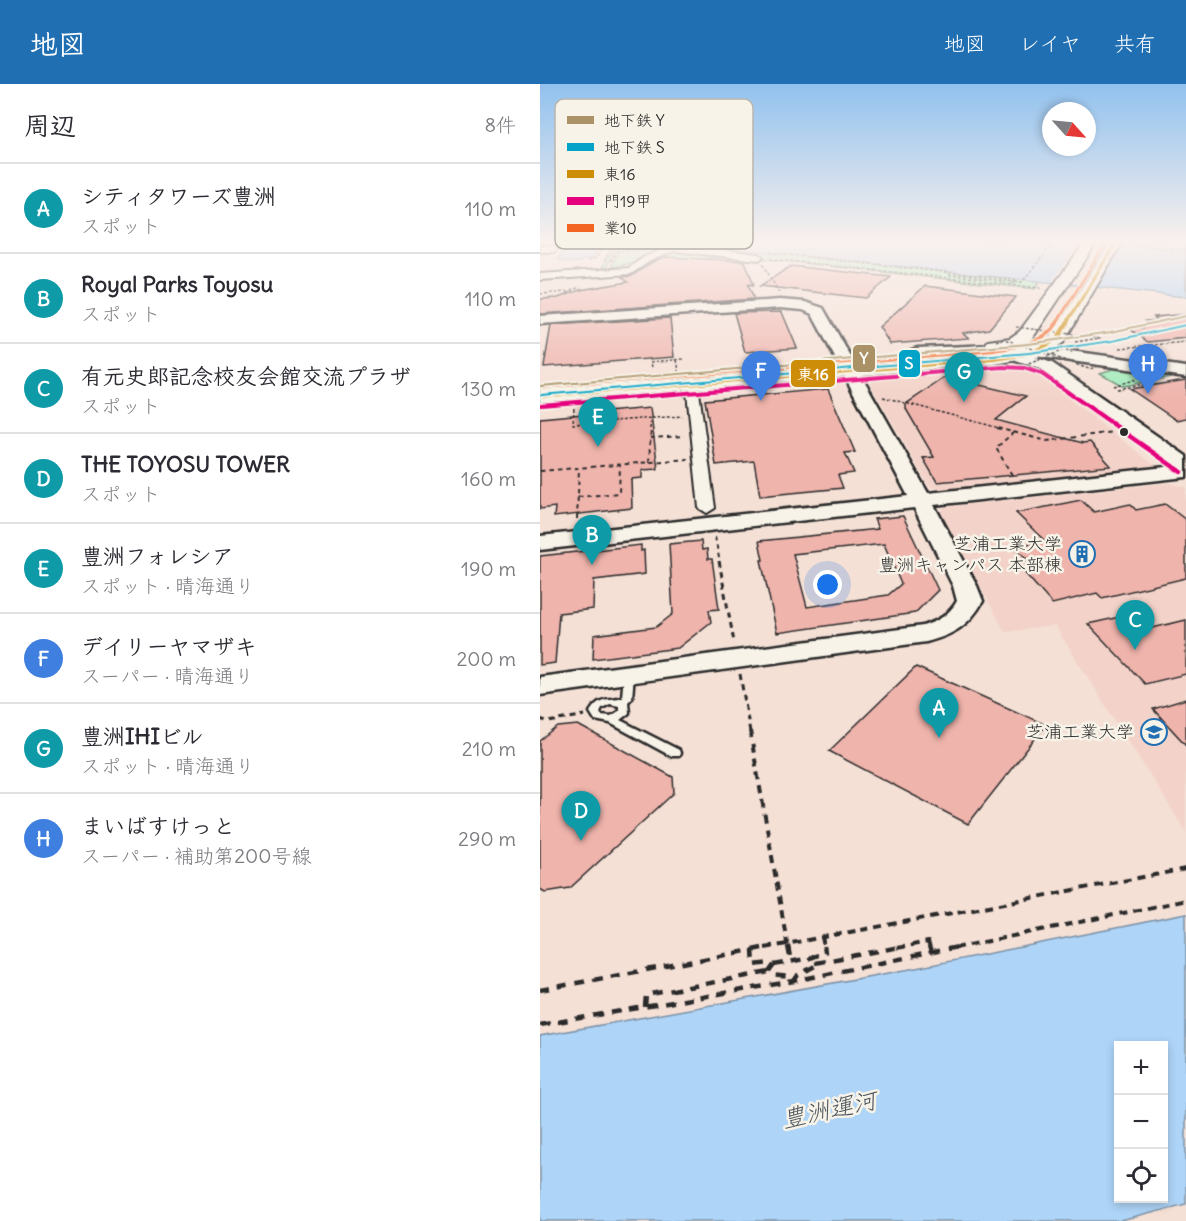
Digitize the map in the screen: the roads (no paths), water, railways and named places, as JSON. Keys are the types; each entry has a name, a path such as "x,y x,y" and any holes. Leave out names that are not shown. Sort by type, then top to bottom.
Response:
{"main road":[{"path":"848,365 917,352 1010,343 1024,337 1062,294"},
{"path":"1047,353 1044,338 1065,294"},
{"path":"1047,353 1066,294"},
{"path":"540,396 580,391 645,376 848,365 1000,349"},
{"path":"540,382 580,391"}],"street":[{"path":"540,321 780,304 800,305 822,314 922,502 965,586 970,601 963,615 949,627 926,634 540,686"},
{"path":"1037,322 1031,343 1047,353 1186,465"},
{"path":"1000,349 1026,359 1047,353 1092,373"},
{"path":"917,352 1012,349 1186,372"},
{"path":"1132,364 1089,363 1081,368 1092,373 1186,445"},
{"path":"688,395 696,414 707,508"},
{"path":"540,543 1186,471"}],"lane":[{"path":"621,702 625,710 621,716 612,720 602,720 595,712 603,703 621,702 627,698 629,674"},
{"path":"612,720 675,753"}],"water":[{"path":"1159,294 1186,294 1186,297"},
{"name":"豊洲運河","path":"1186,914 1186,1204 1121,1221 540,1221 540,1036 916,968"}],"metro line":[{"name":"Y","path":"540,386 1028,344 1111,332 1186,316"},
{"name":"S","path":"541,395 1029,353 1112,341 1186,325"}],"place":[{"name":"まいばすけっと","path":"1148,394"},
{"name":"デイリーヤマザキ","path":"761,401"},
{"name":"豊洲IHIビル","path":"964,402"},
{"name":"豊洲フォレシア","path":"598,447"},
{"name":"芝浦工業大学 豊洲キャンパス 本部棟","path":"1082,554"},
{"name":"Royal Parks Toyosu","path":"592,565"},
{"name":"有元史郎記念校友会館交流プラザ","path":"1135,650"},
{"name":"芝浦工業大学","path":"1154,732"},
{"name":"シティタワーズ豊洲","path":"939,738"},
{"name":"THE TOYOSU TOWER","path":"581,841"}]}
